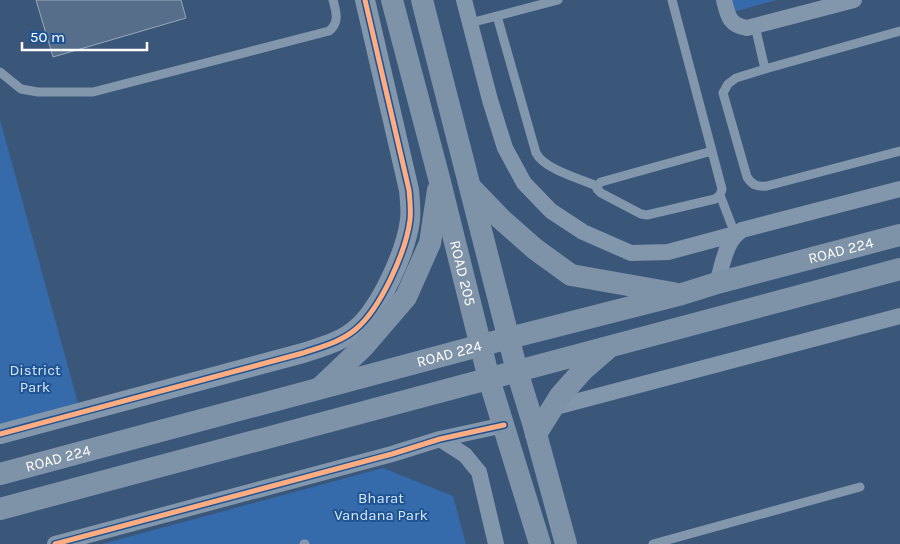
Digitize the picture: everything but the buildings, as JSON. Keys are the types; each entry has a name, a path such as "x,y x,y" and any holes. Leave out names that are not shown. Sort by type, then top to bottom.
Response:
{"main road":[{"name":"ROAD 205","path":"392,0 482,345 489,379 540,544"},
{"name":"ROAD 205","path":"422,0 517,371 566,544"},
{"path":"320,389 363,347 406,297 430,243 439,178"},
{"path":"471,188 534,250 571,275 682,294"},
{"name":"ROAD 224","path":"0,474 482,345 682,294 717,282 900,235"},
{"path":"0,509 900,269"},
{"path":"536,434 560,396 583,370 610,346"}],"street":[{"path":"0,434 303,353 338,341 356,329 370,314 389,284 405,241 410,212 409,190 371,22 364,0"},
{"path":"464,0 490,100 505,148 524,183 551,211 583,232 631,253 668,252 735,234 742,230 900,189"},
{"path":"724,0 731,22 747,28 854,0"},
{"path":"717,282 729,242 735,234"},
{"path":"552,408 900,316"},
{"path":"55,544 383,457 440,439 504,425"},
{"path":"440,439 464,455 479,472 496,544"}],"lane":[{"path":"0,72 21,89 38,92 93,92 329,31 334,28 337,19 333,0"},
{"path":"470,23 558,0"},
{"path":"497,16 539,160 597,186 601,193 641,214 653,215 714,199 720,195 722,189 672,0"},
{"path":"755,26 764,69"},
{"path":"900,31 736,78 728,84 723,93 747,177 751,183 757,186 767,186 900,151"},
{"path":"597,186 602,182 712,151"},
{"path":"720,195 735,234"},
{"path":"653,544 860,487"}],"green space":[{"path":"730,0 777,0 733,12"},
{"name":"District Park","path":"0,120 78,403 0,424"},
{"name":"Bharat Vandana Park","path":"383,468 453,496 466,544 102,544"}],"cycle path":[{"path":"0,434 303,353 331,344 356,329 365,320 383,294 390,279 403,248 410,220 409,190 365,0"},
{"path":"55,544 392,454 440,439 504,425"}]}
